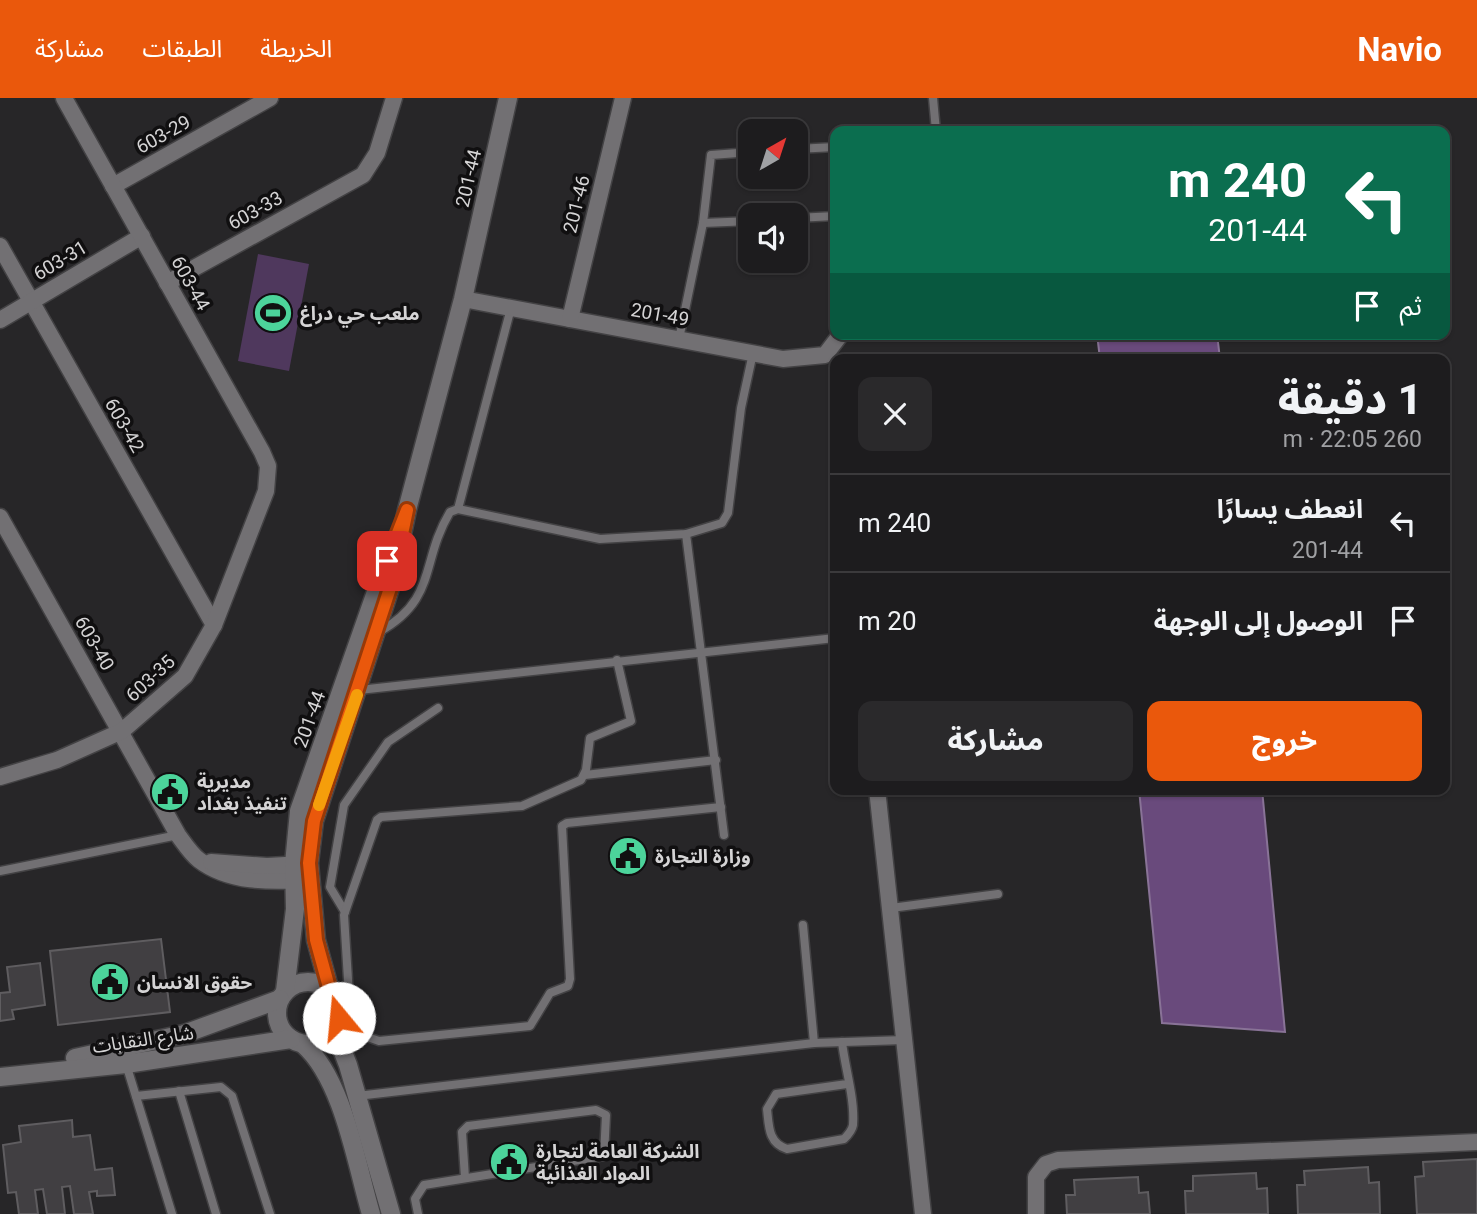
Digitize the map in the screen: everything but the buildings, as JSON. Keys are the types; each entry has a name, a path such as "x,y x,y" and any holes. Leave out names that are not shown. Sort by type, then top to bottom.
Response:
{"street":[{"name":"603-44","path":"64,98 262,452 268,466 266,491"},
{"name":"603-29","path":"113,186 270,98"},
{"name":"603-33","path":"167,283 363,175 377,153 394,98"},
{"name":"201-44","path":"282,995 295,909 314,821 324,784 359,690 392,582 407,510 463,299 508,98"},
{"name":"201-46","path":"570,319 623,98"},
{"name":"603-31","path":"0,320 142,236"},
{"name":"603-42","path":"0,246 215,625"},
{"name":"201-49","path":"463,299 783,359 825,355 836,340"},
{"name":"603-35","path":"0,777 57,760 122,731 185,676 215,625 266,491"},
{"name":"201-44","path":"330,991 302,872 299,811 407,510"},
{"name":"603-40","path":"0,517 178,835 198,860 302,872"},
{"path":"878,795 923,1214"},
{"path":"371,1214 333,1084 321,1062 279,1025 277,1012 282,995 296,984 308,982 330,991 338,1004 357,1096 391,1214"},
{"name":"شارع النقابات","path":"0,1069 94,1056 184,1034 282,995"},
{"path":"297,1042 321,1041 341,1025"},
{"name":"شارع النقابات","path":"0,1077 297,1042"},
{"path":"1036,1214 1036,1177 1046,1164 1058,1160 1477,1142"}],"lane":[{"path":"933,98 936,126"},
{"path":"808,148 830,146"},
{"path":"679,339 703,223 711,155 738,153"},
{"path":"808,217 830,216"},
{"path":"703,223 738,222"},
{"path":"458,509 511,308"},
{"path":"376,634 397,622 418,600 442,526 450,512 458,509 600,539 686,534 722,523 728,513 741,408 753,353"},
{"path":"686,534 724,835"},
{"path":"359,690 617,660 701,655 830,639"},
{"path":"617,660 632,717 626,725 590,738 585,775 577,783 522,806 379,818 345,912 341,1025 369,1038 390,1041 530,1026 550,993 568,986 570,979 562,826 566,823 721,807"},
{"path":"345,912 330,887 344,805 388,742 438,708"},
{"path":"585,775 716,760"},
{"path":"0,871 178,835"},
{"path":"891,908 998,894"},
{"path":"803,925 814,1043"},
{"path":"357,1096 814,1043 906,1040"},
{"path":"842,1042 853,1125 845,1139 787,1149 778,1146 771,1138 767,1109 776,1094 847,1084"},
{"path":"126,1064 172,1214"},
{"path":"136,1096 221,1087 232,1096 270,1214"},
{"path":"179,1091 216,1214"},
{"path":"418,1214 415,1199 419,1189 465,1178 604,1156 606,1115 596,1110 468,1126 462,1132 465,1178"}],"shaded area":[{"name":"ملعب حي دراغ","path":"258,254 309,264 289,371 238,361"},
{"path":"1098,340 1218,340 1219,354 1099,354"},
{"path":"1140,795 1263,795 1285,1032 1162,1023"}],"slow traffic":[{"path":"319,805 324,784 357,695"}],"place":[{"name":"ملعب حي دراغ","path":"273,313"},
{"name":"مديرية تنفيذ بغداد","path":"170,792"},
{"name":"وزارة التجارة","path":"628,856"},
{"name":"حقوق الانسان","path":"110,982"},
{"name":"الشركة العامة لتجارة المواد الغذائية","path":"509,1162"}],"route":[{"path":"339,1018 338,1004 330,991 316,940 309,863 314,821 324,784 359,690 392,582 407,510 387,561"}]}
